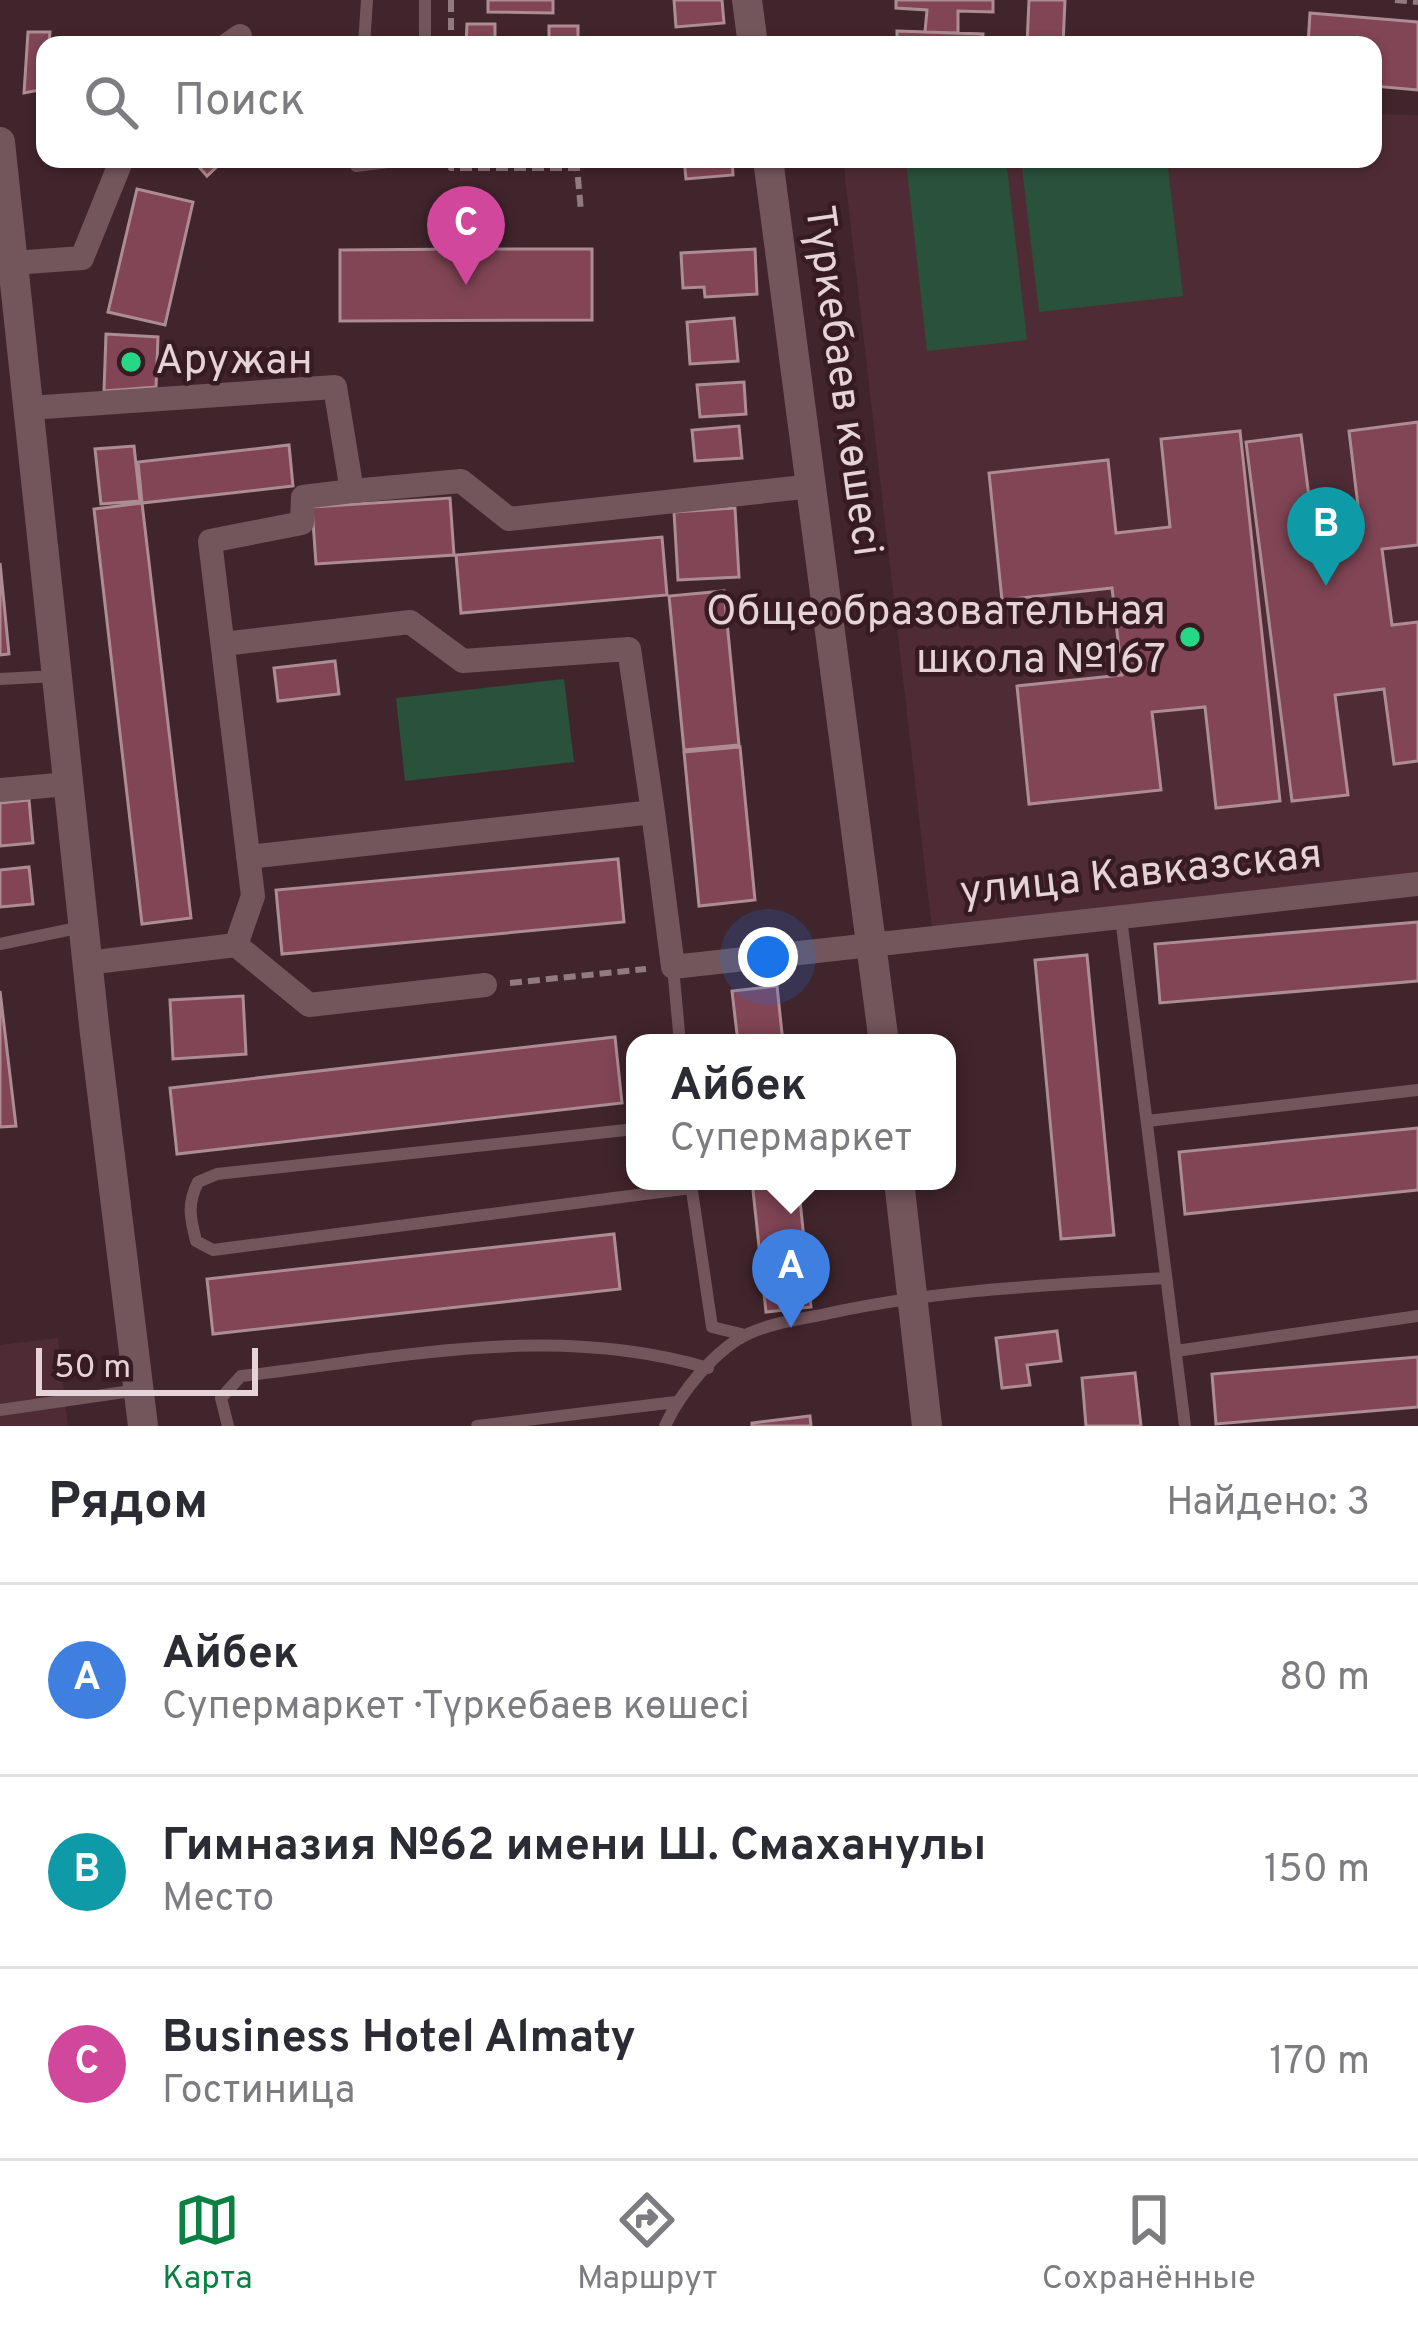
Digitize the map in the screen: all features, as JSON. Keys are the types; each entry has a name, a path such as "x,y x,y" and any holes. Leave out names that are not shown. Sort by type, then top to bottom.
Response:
{"street":[{"path":"747,0 752,36"},
{"path":"0,142 87,963 143,1426"},
{"path":"13,263 82,258 118,168"},
{"name":"Түркебаев көшесі","path":"769,168 883,1034"},
{"path":"28,408 335,387 352,491"},
{"path":"236,945 254,896 210,542 302,523 303,497 352,491 461,481 509,519 813,486"},
{"path":"223,644 410,622 463,661 629,649 673,967"},
{"path":"0,790 68,784"},
{"path":"248,857 652,812"},
{"name":"улица Кавказская","path":"673,967 1418,884"},
{"path":"87,963 236,945 309,1005 485,986"},
{"path":"900,1190 927,1426"}],"lane":[{"path":"365,36 367,0"},
{"path":"425,0 425,36"},
{"path":"0,679 57,676"},
{"path":"1120,918 1186,1426"},
{"path":"0,944 83,926"},
{"path":"673,967 679,1034"},
{"path":"1147,1121 1418,1090"},
{"path":"626,1131 217,1174 198,1182 188,1202 190,1216 196,1241 213,1250 648,1190"},
{"path":"692,1190 712,1328 745,1335 911,1295 1166,1277"},
{"path":"1176,1351 1418,1316"},
{"path":"665,1426 676,1402 745,1335"},
{"path":"228,1426 221,1398 242,1376 537,1341 650,1351 708,1369"},
{"path":"0,1409 139,1390"},
{"path":"477,1426 676,1402"}],"path":[{"path":"452,0 452,36"},
{"path":"1395,0 1418,2"},
{"path":"452,168 578,168 581,211"},
{"path":"485,986 673,967"}],"shaded area":[{"path":"1382,114 1418,115 1418,876 932,929 844,168 1382,168"},
{"path":"58,1338 68,1426 0,1426 0,1345"}],"green space":[{"path":"907,168 1007,168 1027,340 927,351"},
{"path":"1022,168 1168,168 1183,296 1039,312"},
{"path":"564,679 574,762 405,781 396,698"}],"building":[{"path":"488,0 553,0 553,13 488,12"},
{"path":"674,0 722,0 724,23 676,27"},
{"path":"896,0 993,0 993,12 958,11 958,33 925,32 927,10 896,8"},
{"path":"1029,0 1065,0 1063,36 1027,36"},
{"path":"1310,13 1418,22 1418,90 1382,87 1382,36 1309,36"},
{"path":"467,24 495,24 495,36 466,36"},
{"path":"549,26 578,26 578,36 549,36"},
{"path":"897,31 983,34 983,36 897,36"},
{"path":"28,32 50,32 50,36 36,36 36,91 24,93"},
{"path":"685,168 733,168 733,175 686,179"},
{"path":"137,189 193,202 165,325 108,312"},
{"path":"592,249 592,320 340,321 340,250"},
{"path":"755,249 757,294 705,297 704,287 683,288 681,253"},
{"path":"734,318 738,361 690,364 687,322"},
{"name":"Аружан","path":"106,334 158,337 156,387 104,391"},
{"path":"744,382 746,414 700,417 697,385"},
{"path":"1418,422 1418,545 1382,549 1392,625 1418,622 1418,761 1394,764 1384,689 1335,695 1348,795 1292,801 1246,442 1301,435 1311,512 1358,506 1349,431"},
{"path":"739,426 742,458 695,461 692,430"},
{"name":"Общеобразовательная школа №167","path":"1240,431 1280,801 1216,808 1205,707 1152,712 1161,790 1029,804 1017,686 1122,675 1112,588 1002,600 989,473 1108,460 1116,533 1170,527 1161,439"},
{"path":"289,445 293,486 142,503 138,462"},
{"path":"134,446 140,501 101,504 95,449"},
{"path":"450,498 454,555 316,564 312,507"},
{"path":"142,503 191,918 142,924 94,509"},
{"path":"735,508 739,577 678,580 674,512"},
{"path":"662,537 667,595 461,613 456,555"},
{"path":"0,563 9,654 0,655"},
{"path":"724,591 739,745 684,750 669,596"},
{"path":"335,661 339,694 278,701 274,668"},
{"path":"740,747 755,900 699,906 684,752"},
{"path":"29,800 33,843 0,846 0,803"},
{"path":"618,859 624,922 282,954 276,890"},
{"path":"29,867 33,904 0,907 0,870"},
{"path":"1418,922 1418,981 1160,1003 1155,944"},
{"path":"1087,955 1114,1235 1061,1239 1035,960"},
{"path":"777,986 782,1034 737,1034 732,991"},
{"path":"0,991 16,1126 0,1127"},
{"path":"243,996 246,1054 173,1059 170,1000"},
{"path":"615,1037 622,1103 177,1154 170,1088"},
{"path":"1418,1128 1418,1190 1185,1214 1179,1152"},
{"path":"753,1190 799,1190 811,1307 766,1312"},
{"path":"614,1234 620,1289 213,1334 207,1279"},
{"path":"1057,1331 1061,1361 1027,1365 1030,1385 1002,1388 996,1338"},
{"path":"1418,1357 1418,1407 1216,1424 1212,1374"},
{"path":"1135,1373 1141,1426 1086,1426 1082,1378"},
{"path":"810,1416 811,1426 752,1426 752,1423"}],"place":[{"name":"Business Hotel Almaty","path":"466,285"},
{"name":"Аружан","path":"131,362"},
{"name":"Гимназия №62 имени Ш. Смаханулы","path":"1326,586"},
{"name":"Общеобразовательная школа №167","path":"1190,637"},
{"name":"Айбек","path":"791,1328"}]}
